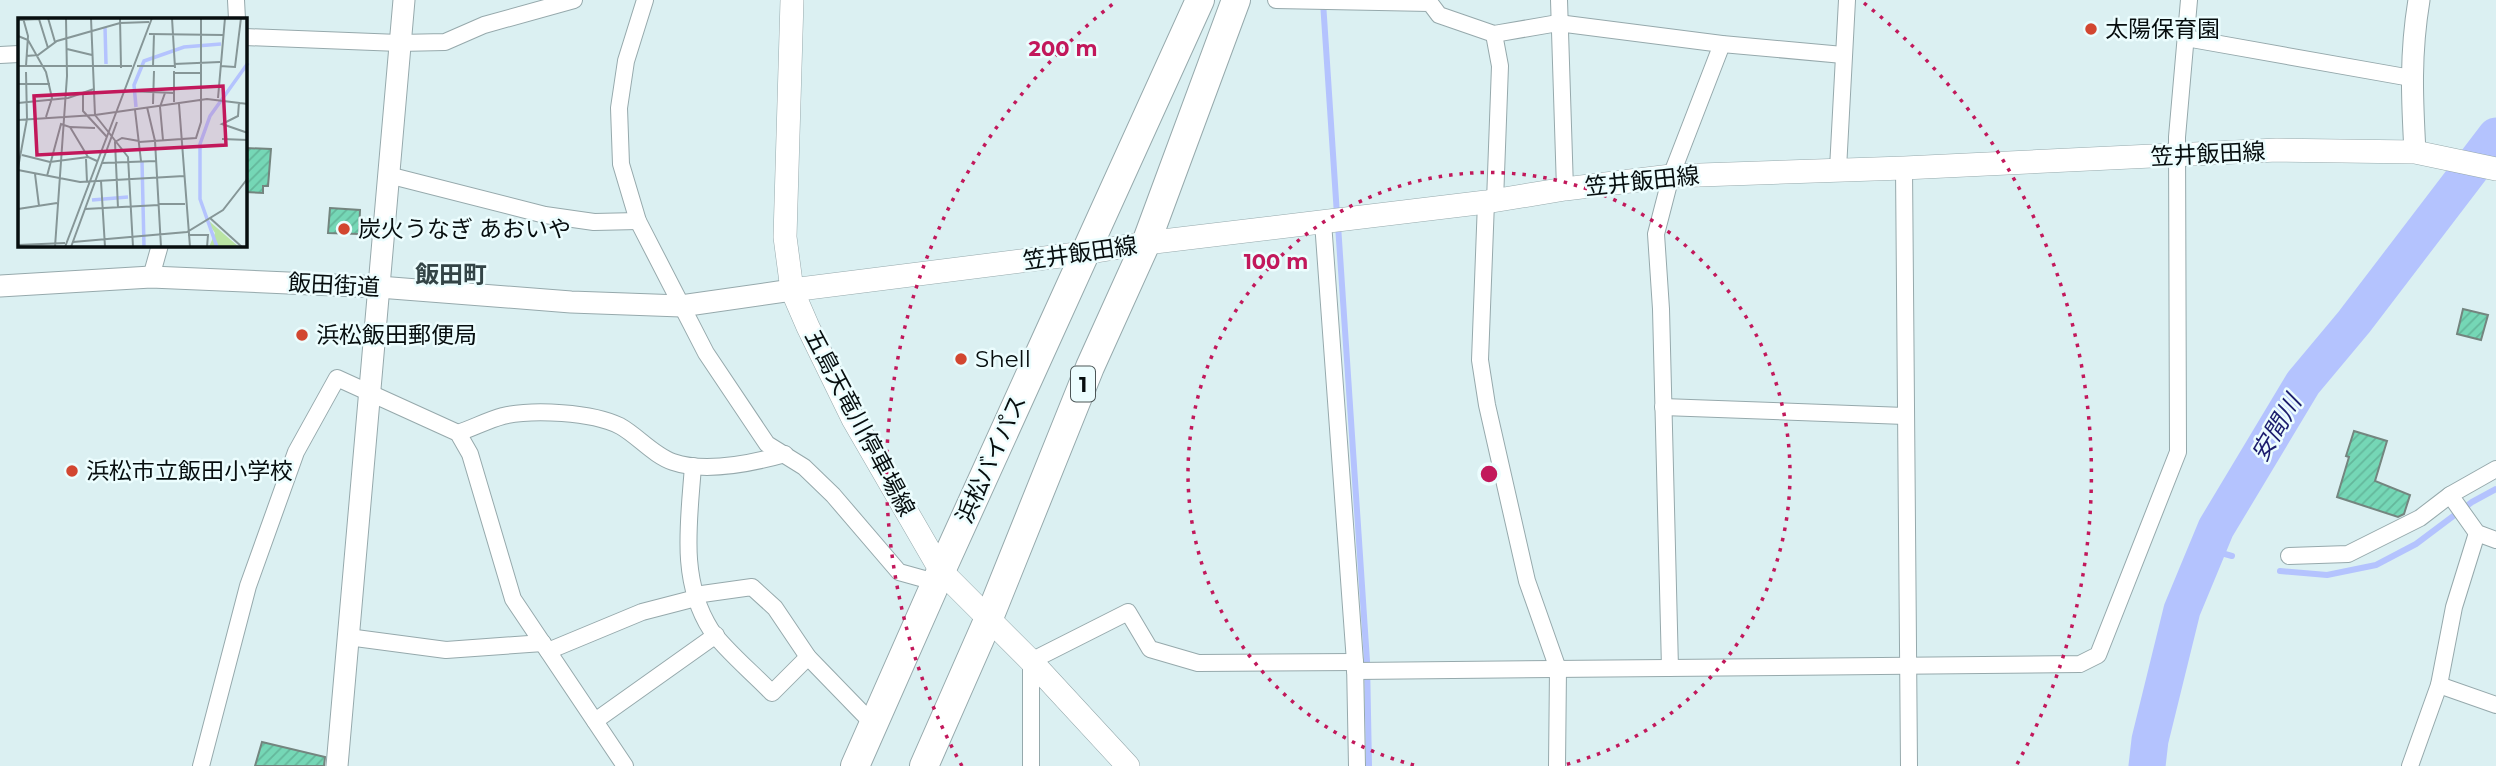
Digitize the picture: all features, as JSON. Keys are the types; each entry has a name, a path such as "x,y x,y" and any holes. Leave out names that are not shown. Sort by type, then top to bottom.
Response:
{"highway":[{"name":"浜松バイパス","path":"855,766 1200,0"},
{"name":"1","path":"924,766 989,618 1090,367 1146,243 1236,0"}],"main road":[{"name":"五島天竜川停車場線","path":"792,0 785,237 792,290 853,419 938,577 989,618 1128,766"},
{"name":"笠井飯田線","path":"792,290 1146,243 1490,202 1565,189 1671,176 2277,150 2421,154 2496,169"}],"street":[{"path":"236,0 236,18"},
{"path":"337,766 404,0"},
{"path":"247,37 399,43 445,42 484,25 574,0"},
{"path":"645,0 626,61 619,108 621,164 638,221 681,306 706,353 767,443 804,467 834,495 899,572 938,577"},
{"path":"1276,0 1429,1 1439,15 1494,34 1558,23 1722,44 1843,54"},
{"path":"1559,0 1565,189"},
{"path":"1838,169 1847,0"},
{"path":"1031,766 1031,661 1128,612 1150,649 1198,663 1558,669 2080,664 2098,655 2178,452 2177,156 2189,0"},
{"path":"2419,0 2411,78 2421,154"},
{"path":"1494,34 1500,66 1480,360 1487,405 1527,581 1558,669 1558,766"},
{"path":"2186,38 2411,78"},
{"path":"1670,668 1661,309 1656,234 1671,176 1722,44"},
{"path":"0,55 18,54"},
{"path":"1904,168 1909,766"},
{"path":"388,175 545,215 594,222 638,221"},
{"path":"1324,222 1355,666 1357,766"},
{"path":"152,277 160,247"},
{"name":"飯田街道","path":"0,286 152,277 379,287 571,302 681,306 792,290"},
{"path":"201,766 248,586 296,452 337,378 458,433 470,454 513,599 625,766"},
{"path":"1663,407 1905,416"},
{"path":"458,433 504,416 542,413 582,415 618,425 673,462 693,466 757,462 785,454"},
{"path":"693,466 688,539 689,577 695,597 716,635 772,693 808,657"},
{"path":"2290,556 2348,554 2420,519 2458,505 2496,469"},
{"path":"2458,505 2477,534 2496,540"},
{"path":"2410,766 2439,685 2454,607 2477,534"},
{"path":"348,637 446,650 545,647 642,612 695,597 752,587 775,608 808,657 873,724"},
{"path":"595,721 716,635"},
{"path":"2439,685 2496,705"}],"building":[{"path":"247,148 271,149 268,186 263,186 263,193 247,192"},
{"path":"330,208 360,210 359,234 328,233"},
{"path":"2463,309 2488,315 2481,340 2457,334"},
{"path":"2354,431 2387,441 2375,481 2410,495 2404,514 2398,517 2337,497"},
{"path":"262,742 325,757 324,766 255,766"}],"waterway":[{"path":"1323,2 1337,215"},
{"name":"安間川","path":"2147,766 2150,740 2182,610 2216,528 2303,383 2354,322 2496,136"},
{"path":"1338,225 1367,661 1369,766"},
{"path":"2280,571 2327,575 2376,565 2416,544 2472,502 2496,489"},
{"path":"2207,549 2232,556"}],"place":[{"name":"太陽保育園","path":"2091,29"},
{"name":"炭火うなぎ あおいや","path":"344,229"},
{"name":"浜松飯田郵便局","path":"302,335"},
{"name":"Shell","path":"961,359"},
{"name":"浜松市立飯田小学校","path":"72,471"}],"district":[{"name":"飯田町","path":"451,274"}]}
